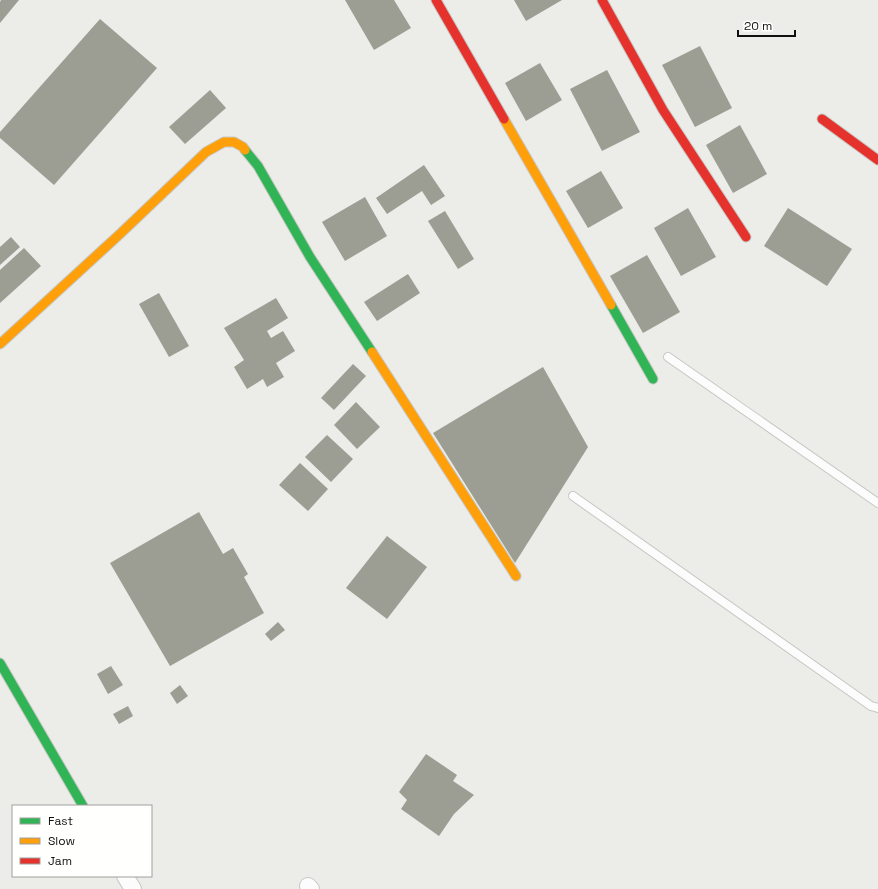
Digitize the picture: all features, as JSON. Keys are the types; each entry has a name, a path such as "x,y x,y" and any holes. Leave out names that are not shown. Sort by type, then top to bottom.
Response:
{"street":[{"path":"436,0 653,379"},
{"path":"602,0 663,110 746,237"},
{"path":"822,119 878,160"},
{"path":"0,344 121,233 206,152 224,142 234,142 243,147 258,166 310,257 516,576"},
{"path":"0,663 82,805"},
{"path":"126,877 133,889"}],"lane":[{"path":"668,357 878,503"},
{"path":"573,496 871,706 878,708"}],"building":[{"path":"1,0 19,0 0,23 0,2"},
{"path":"345,0 394,0 411,28 374,50"},
{"path":"514,0 562,0 526,21"},
{"path":"100,19 157,68 54,185 0,138 0,132"},
{"path":"700,46 732,108 695,127 662,65"},
{"path":"540,63 562,100 526,121 505,83"},
{"path":"607,70 640,132 602,151 570,89"},
{"path":"210,90 226,108 185,144 169,127"},
{"path":"740,125 767,174 733,193 706,145"},
{"path":"424,165 445,196 431,205 422,191 387,214 376,198"},
{"path":"601,171 623,208 588,228 566,191"},
{"path":"365,197 387,236 345,261 322,222"},
{"path":"688,208 716,257 681,276 654,228"},
{"path":"788,208 852,249 827,286 764,246"},
{"path":"445,211 474,259 458,269 428,221"},
{"path":"11,237 20,247 0,265 0,247"},
{"path":"24,248 41,266 0,303 0,270"},
{"path":"647,255 680,312 643,333 610,276"},
{"path":"408,274 420,293 377,321 364,302"},
{"path":"159,293 189,346 169,357 139,304"},
{"path":"276,298 288,318 267,331 271,338 283,331 295,351 276,363 284,377 267,387 263,379 247,389 234,367 244,360 224,328"},
{"path":"353,364 366,376 334,410 321,398"},
{"path":"543,367 588,447 515,563 433,433"},
{"path":"356,402 380,427 357,449 334,425"},
{"path":"327,435 353,459 331,482 305,457"},
{"path":"300,463 328,489 308,511 279,485"},
{"path":"199,512 223,554 233,548 248,574 244,577 264,613 170,666 110,563"},
{"path":"387,536 427,567 387,619 346,588"},
{"path":"278,622 285,630 271,641 265,634"},
{"path":"111,666 123,685 108,694 97,674"},
{"path":"180,685 188,696 177,704 170,693"},
{"path":"128,706 133,716 119,724 113,714"},
{"path":"426,754 457,775 453,781 474,795 454,814 439,836 401,809 407,800 399,792"}],"traffic: fast":[{"path":"245,150 258,166 310,257 372,352"},
{"path":"611,305 653,379"},
{"path":"0,663 82,805"}],"traffic: slow":[{"path":"504,119 611,305"},
{"path":"0,344 121,233 206,152 224,142 234,142 243,147 245,150"},
{"path":"372,352 516,576"}],"traffic: jam":[{"path":"436,0 504,119"},
{"path":"602,0 663,110 746,237"},
{"path":"822,119 878,160"}]}
